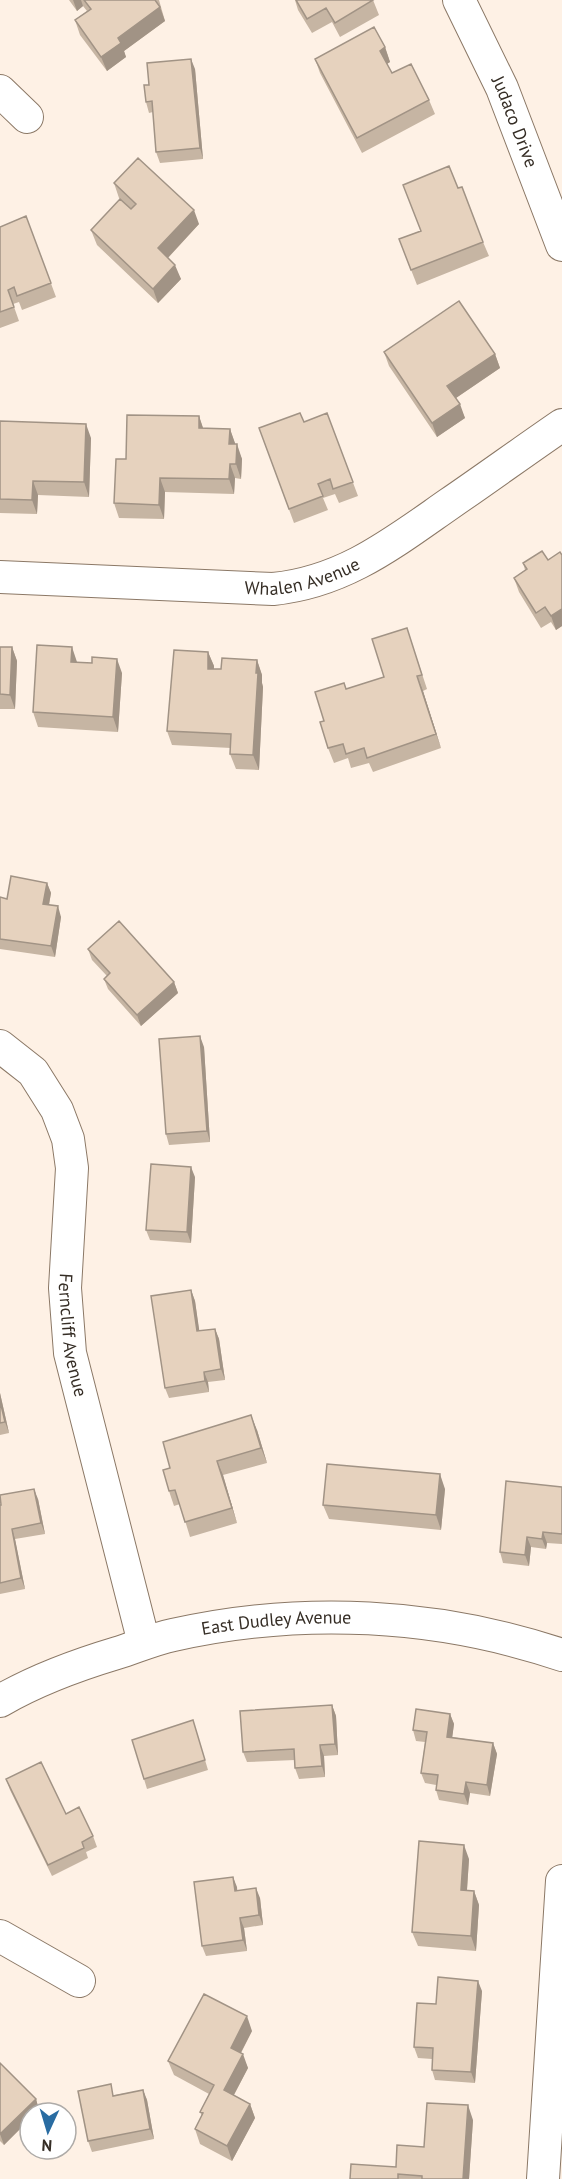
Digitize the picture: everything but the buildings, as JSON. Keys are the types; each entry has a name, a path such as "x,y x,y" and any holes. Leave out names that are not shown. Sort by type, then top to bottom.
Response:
{"street":[{"name":"Judaco Drive","path":"459,0 502,88 562,245"},
{"path":"0,91 27,117"},
{"name":"Whalen Avenue","path":"0,577 273,589 313,582 341,573 384,549 562,425"},
{"name":"Ferncliff Avenue","path":"0,1046 33,1072 57,1110 68,1139 72,1168 65,1288 70,1353 144,1643"},
{"name":"East Dudley Avenue","path":"0,1701 28,1686 92,1660 144,1643 173,1635 254,1621 337,1617 382,1618 471,1630 529,1644 562,1655"},
{"path":"543,2179 562,1881"},
{"path":"0,1936 79,1981"}]}
